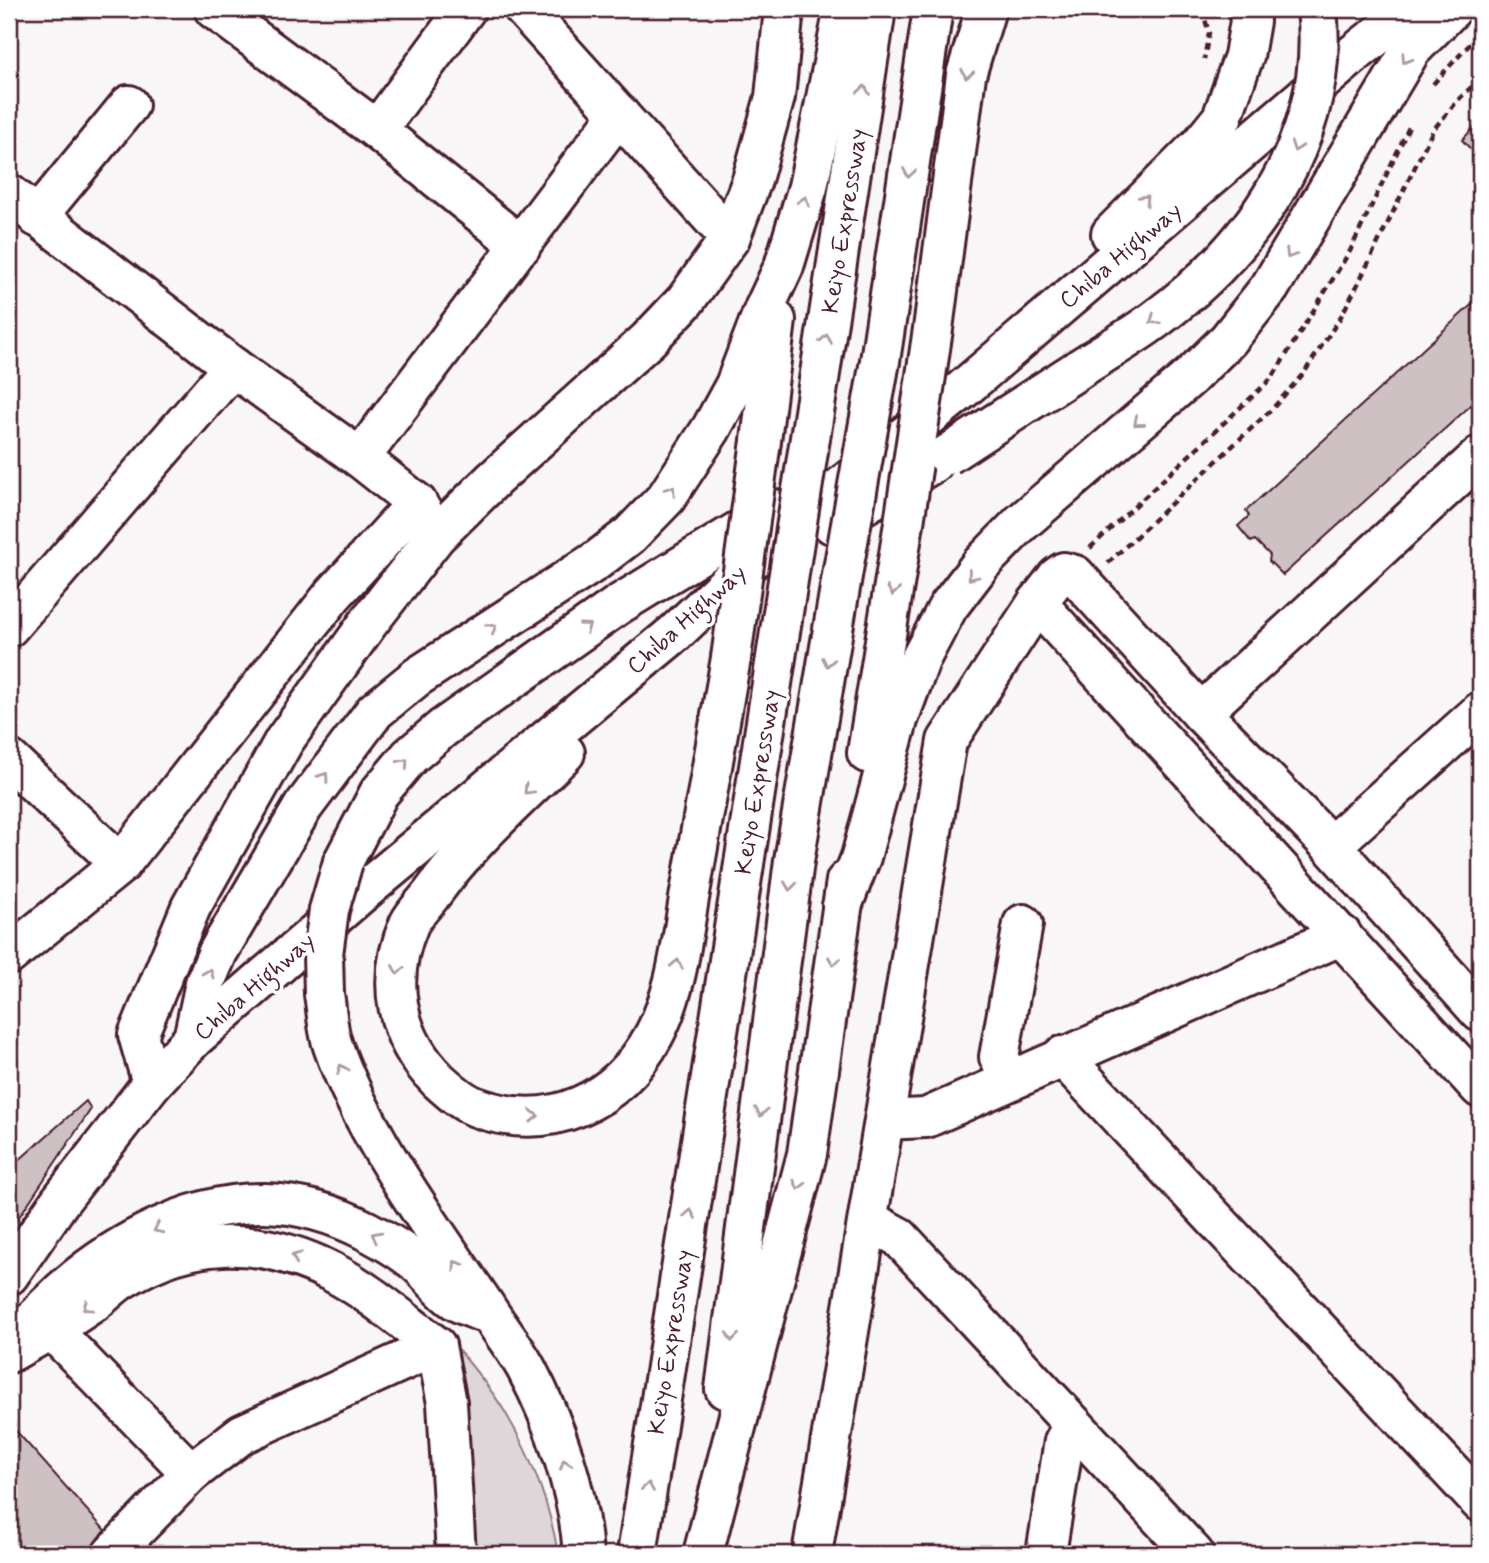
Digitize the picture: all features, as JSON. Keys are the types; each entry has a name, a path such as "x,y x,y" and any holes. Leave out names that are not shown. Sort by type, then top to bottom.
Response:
{"main road":[{"path":"214,9 377,130 521,246"},
{"path":"377,130 466,9"},
{"path":"524,9 730,238"},
{"path":"193,1040 205,983 218,951 303,807 375,711 417,677 596,561 630,535 666,498 711,429 736,385 764,309 784,266 808,187 844,9"},
{"name":"Keiyo Expressway","path":"637,1554 876,9"},
{"name":"Keiyo Expressway","path":"704,1552 794,860 880,361 933,9"},
{"path":"704,1552 807,1154 842,906 933,329 966,75 986,9"},
{"path":"583,1554 582,1536 568,1473 547,1414 526,1367 429,1222 363,1116 332,1043 324,994 323,954 329,910 342,862 379,793 410,756 443,728 618,605 962,390 1148,195 1201,144 1222,118 1244,56 1250,21 1248,9"},
{"path":"768,545 814,534 947,455 1155,320 1194,288 1231,251 1262,212 1287,172 1317,80 1320,39 1317,9"},
{"name":"Chiba Highway","path":"9,1275 60,1201 152,1083 193,1040 358,896 675,634 768,545 962,390 1355,53 1411,9"},
{"path":"842,906 861,857 898,720 921,659 948,607 981,564 1021,523 1190,377 1228,340 1270,287 1411,50 1452,9"},
{"path":"152,1083 138,1035 191,907 284,741 369,622 436,536 494,479 648,340 685,301 730,238 752,180 775,97 779,12"},
{"path":"129,105 23,205 233,367 360,458 417,503 436,536"},
{"path":"360,458 620,114"},
{"path":"675,634 647,672 455,862 409,923 396,979 398,1015 411,1047 428,1070 449,1090 475,1107 513,1116 548,1115 582,1107 608,1090 633,1067 654,1035 669,1002 731,658 784,266"},
{"path":"9,627 233,367"},
{"path":"1201,713 1480,456"},
{"path":"9,955 121,864 332,596 417,503"},
{"path":"812,1554 947,741 1037,603 1057,577 1064,572 1074,575 1201,713 1331,846 1480,1012"},
{"path":"1037,603 1480,1088"},
{"path":"1331,846 1478,720"},
{"path":"9,759 121,864"},
{"path":"203,885 203,906 214,919 226,920 242,908"},
{"path":"1011,1080 999,1057 1023,924"},
{"path":"885,1120 926,1118 1342,935"},
{"path":"1062,1056 1480,1502"},
{"path":"9,1351 48,1304 99,1261 187,1216 225,1206 264,1203 297,1207 332,1216 365,1230 392,1244 419,1265 453,1300 491,1316"},
{"path":"869,1220 899,1237 1194,1554"},
{"path":"9,1351 51,1330 94,1303 122,1279 154,1262 195,1250 238,1244 282,1251 333,1273 436,1346 447,1403 456,1554"},
{"path":"51,1330 191,1473"},
{"path":"112,1554 191,1473 242,1434 436,1346"},
{"path":"1046,1554 1064,1441 1074,1425"}],"path":[{"path":"1202,9 1209,33 1202,66"},
{"path":"1101,569 1273,408 1304,373 1340,318 1357,286 1433,130 1480,79"}],"shaded area":[{"path":"453,1343 494,1394 523,1446 545,1499 558,1554 469,1554"}],"building":[{"path":"1480,121 1480,159 1462,140"},
{"path":"1480,297 1480,397 1283,575 1269,561 1270,555 1255,540 1251,542 1238,526 1249,516 1246,511"},
{"path":"86,1101 91,1109 9,1232 9,1169"},
{"path":"9,1423 110,1536 91,1554 9,1554"}]}
